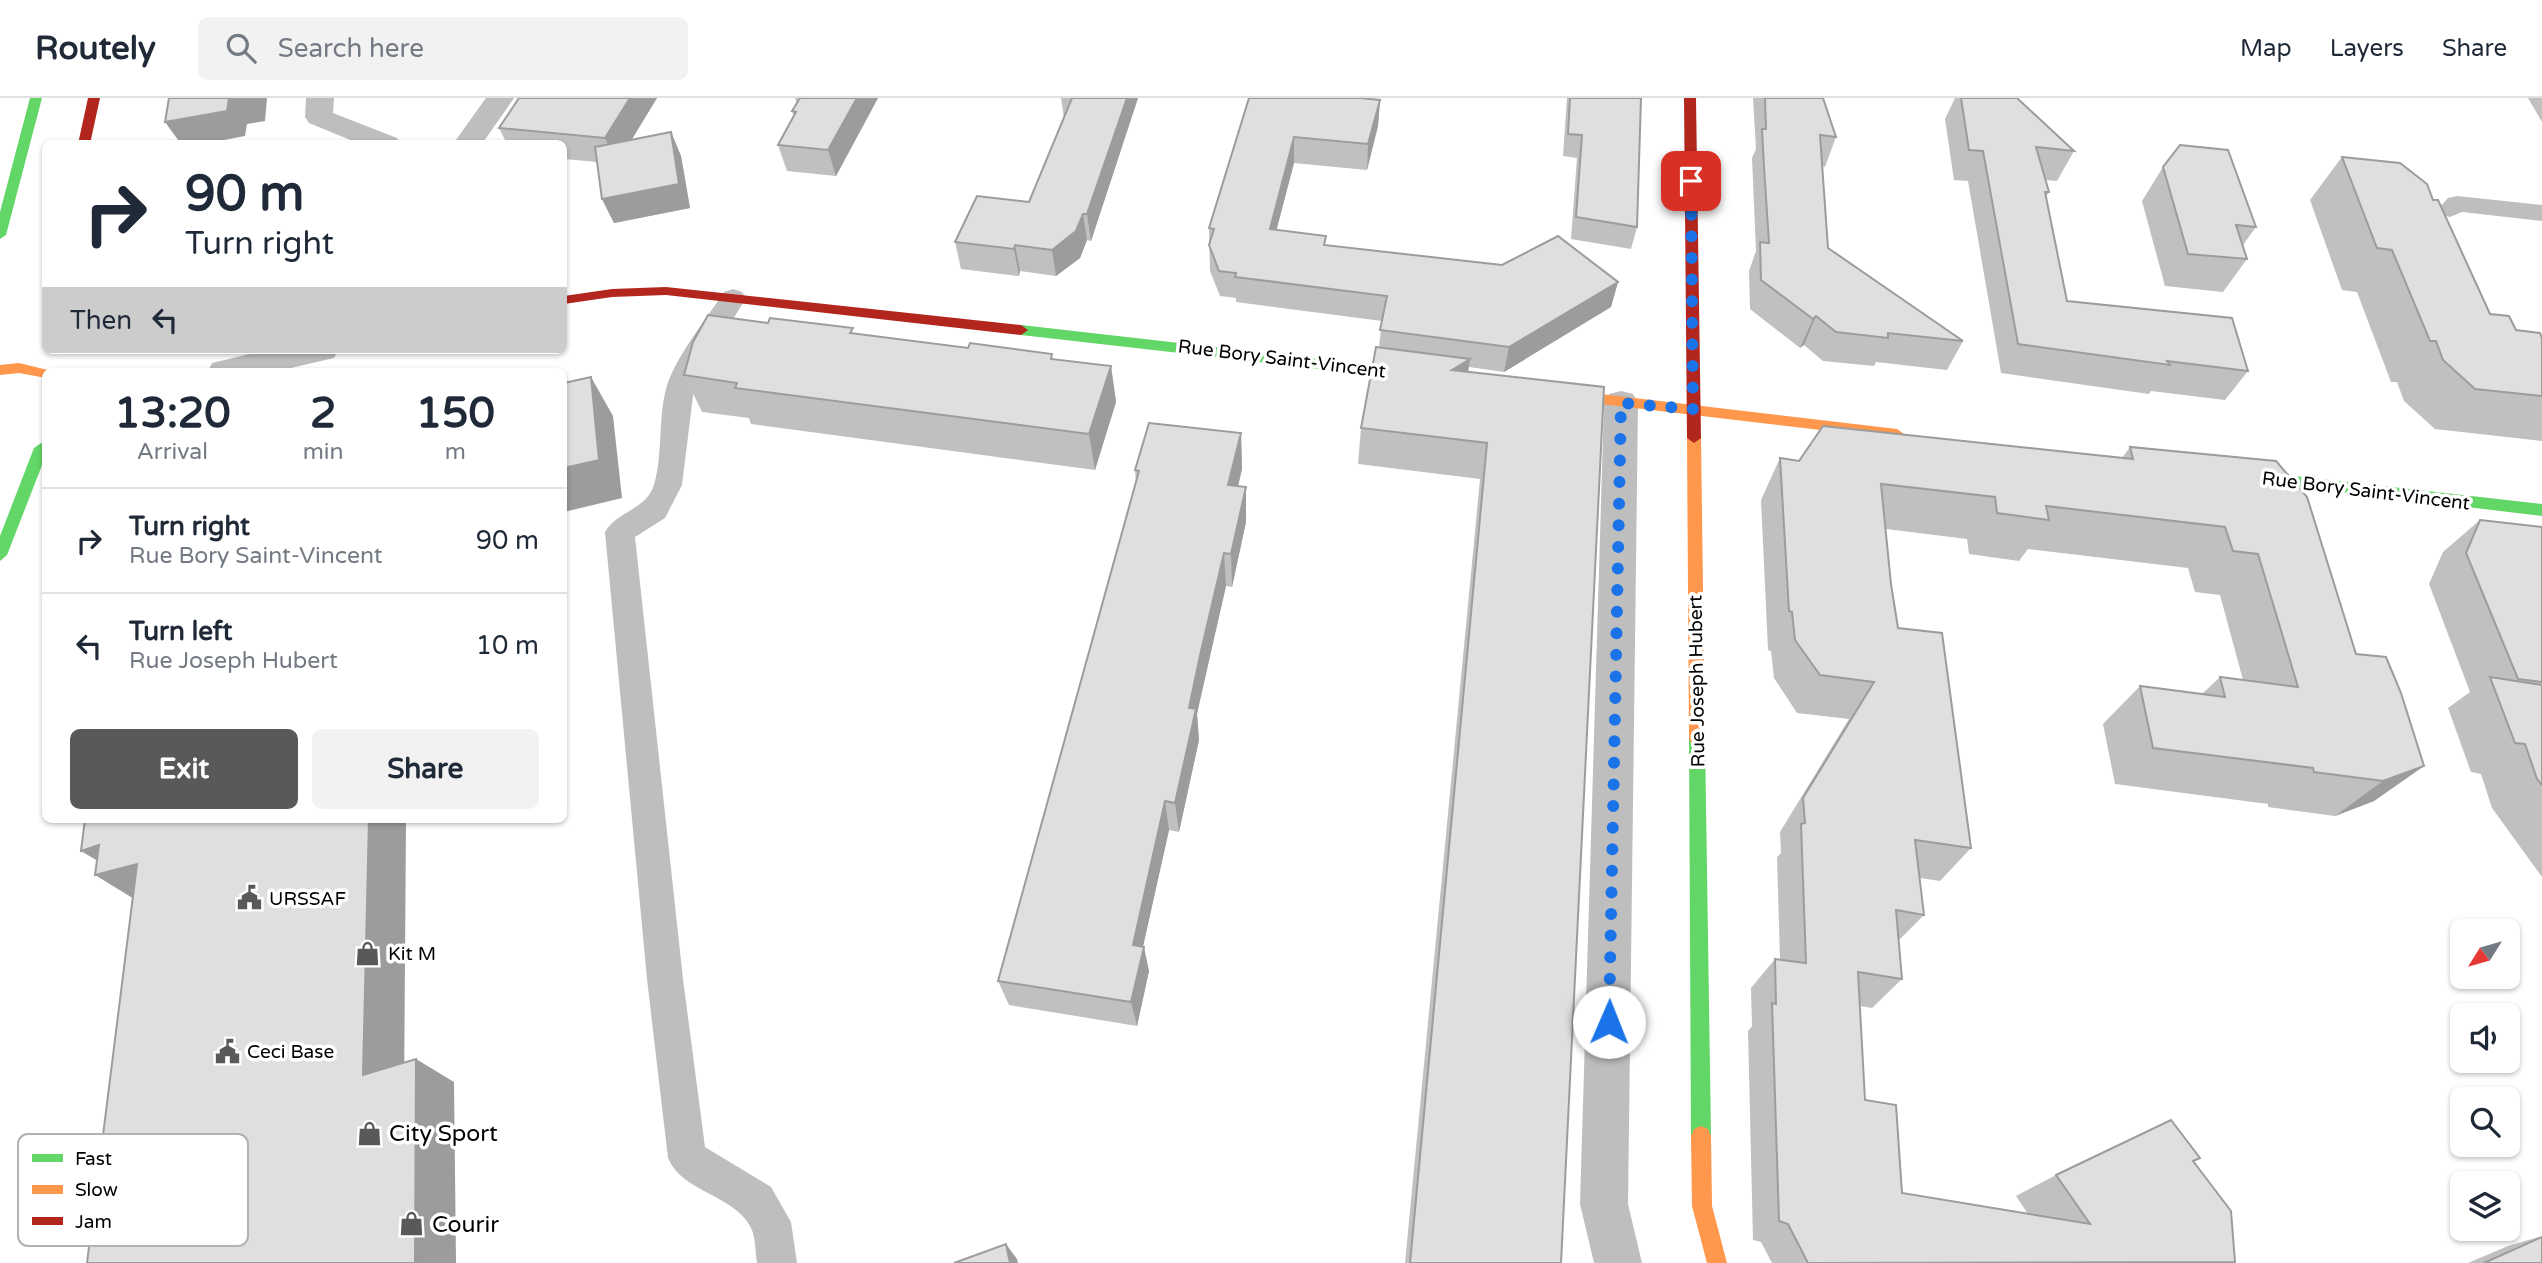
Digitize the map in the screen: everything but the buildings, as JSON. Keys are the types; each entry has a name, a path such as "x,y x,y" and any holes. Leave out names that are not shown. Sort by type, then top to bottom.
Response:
{"street":[{"path":"0,235 36,98"},
{"path":"85,140 94,98"},
{"path":"320,98 319,117 377,140"},
{"path":"470,140 500,98"},
{"name":"Rue Joseph Hubert","path":"1690,98 1702,1206 1717,1263"},
{"name":"Rue Bory Saint-Vincent","path":"567,300 612,293 666,291 1337,363 1445,379"},
{"path":"238,368 304,354"},
{"path":"0,370 52,368"},
{"path":"1540,392 1917,437"},
{"path":"1618,1263 1605,1204 1621,403"},
{"path":"18,463 42,446"},
{"path":"0,555 24,484 42,447"},
{"name":"Rue Bory Saint-Vincent","path":"2223,473 2542,510"}],"lane":[{"path":"2450,209 2457,204 2542,213"},
{"path":"733,298 692,363 680,388 668,485 655,510 620,532 665,979 687,1158 757,1201 771,1222 778,1263"}],"traffic: fast":[{"path":"0,235 36,98"},
{"path":"1021,330 1425,376"},
{"path":"0,555 41,448"},
{"path":"2242,475 2542,510"},
{"path":"1697,738 1701,1136"}],"traffic: slow":[{"path":"0,370 19,368 42,372"},
{"path":"1550,393 1897,434"},
{"path":"1694,438 1697,738"},
{"path":"1701,1136 1702,1206 1717,1263"}],"traffic: jam":[{"path":"85,140 94,98"},
{"path":"1690,98 1694,438"},
{"path":"567,300 612,293 666,291 1021,330"}],"place":[{"name":"URSSAF","path":"249,898"},
{"name":"Kit M","path":"368,953"},
{"name":"Ceci Base","path":"227,1051"},
{"name":"City Sport","path":"369,1133"},
{"name":"Courir","path":"412,1224"}],"route":[{"path":"1609,1022 1622,466 1621,403 1693,409 1691,181"}]}
